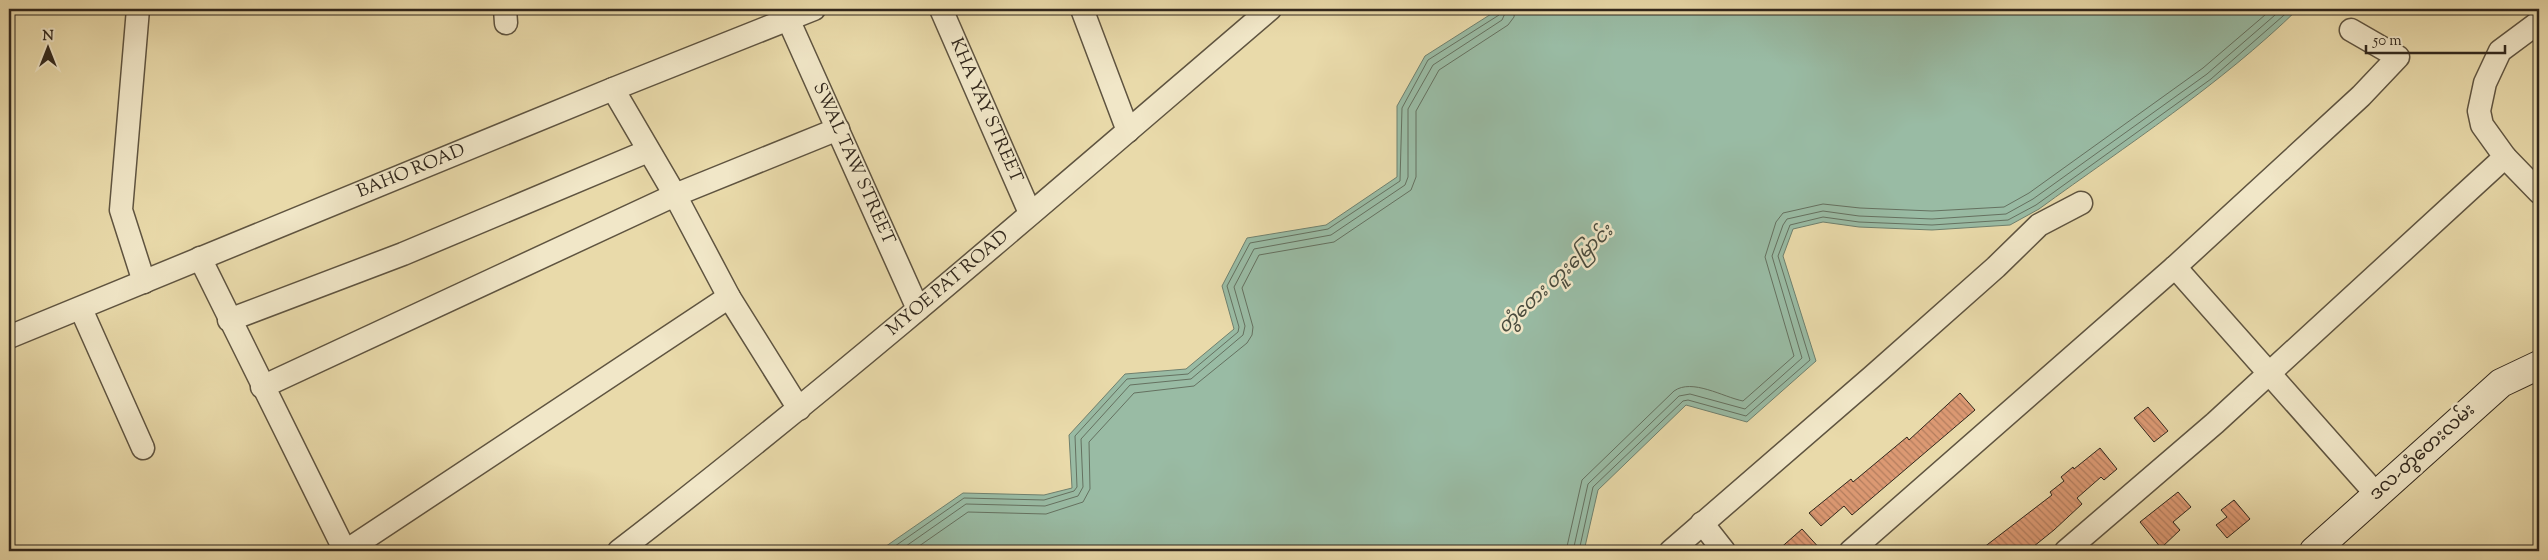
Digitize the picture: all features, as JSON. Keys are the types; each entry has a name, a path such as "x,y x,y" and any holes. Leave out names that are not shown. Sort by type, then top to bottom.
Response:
{"main road":[{"name":"ဒလ-တွံတေးလမ်း","path":"2314,551 2502,383 2539,365"}],"street":[{"path":"138,9 120,210 144,282"},
{"name":"BAHO ROAD","path":"9,337 613,89 814,9"},
{"name":"KHA YAY STREET","path":"941,9 1030,213"},
{"path":"1082,9 1128,131"},
{"name":"MYOE PAT ROAD","path":"619,551 798,409 1270,9"},
{"name":"SWAL TAW STREET","path":"788,19 918,309"},
{"path":"2539,22 2500,50 2485,83 2479,111 2482,125 2505,157 2539,192"},
{"path":"1851,551 2175,267 2362,96 2398,57 2351,30"},
{"path":"613,89 674,195 729,297 798,409"},
{"path":"262,387 674,195 838,129"},
{"path":"230,320 403,254 648,151"},
{"path":"2066,551 2215,423 2505,157"},
{"path":"1671,551 1873,376 1996,267 2039,225 2081,203"},
{"path":"200,258 262,387 345,551 729,297"},
{"path":"2175,267 2377,495"},
{"path":"81,308 143,448"},
{"path":"1702,523 1724,551"}],"water":[{"name":"တွံတေး တူးမြောင်း","path":"1499,9 2298,9 2237,63 2172,114 2039,209 2010,225 1932,230 1859,227 1823,222 1793,229 1783,256 1816,361 1747,422 1686,405 1598,490 1584,551 879,551 963,493 1044,495 1072,488 1069,435 1125,374 1186,369 1234,329 1222,286 1247,238 1326,225 1397,177 1397,106 1425,56"}],"building":[{"path":"1960,393 1975,410 1852,515 1844,506 1821,526 1809,513 1851,479 1853,482 1907,437 1909,440"},
{"path":"2148,407 2168,431 2154,442 2134,418"},
{"path":"2100,448 2117,469 2104,480 2101,477 2077,498 2082,504 2054,530 2028,551 1979,551 2052,495 2050,492 2064,481 2061,477"},
{"path":"2178,492 2191,507 2173,522 2180,530 2161,548 2140,522"},
{"path":"2234,500 2250,519 2227,538 2216,525 2227,517 2221,510"},
{"path":"1802,529 1822,551 1777,551"}]}
